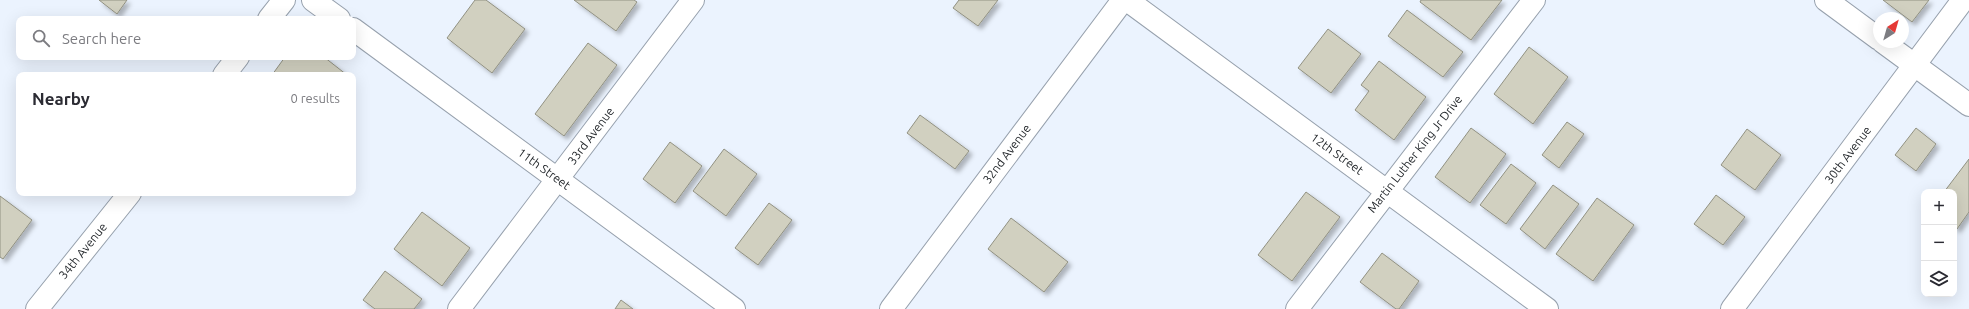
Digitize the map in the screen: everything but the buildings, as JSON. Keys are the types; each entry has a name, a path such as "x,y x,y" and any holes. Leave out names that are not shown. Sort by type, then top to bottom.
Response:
{"street":[{"path":"271,16 284,0"},
{"path":"314,0 335,16"},
{"name":"33rd Avenue","path":"459,309 693,0"},
{"name":"32nd Avenue","path":"891,309 1122,0"},
{"name":"12th Street","path":"1127,0 1547,309"},
{"name":"Martin Luther King Jr Drive","path":"1297,309 1534,0"},
{"path":"1826,0 1873,35"},
{"name":"30th Avenue","path":"1732,309 1963,0"},
{"name":"11th Street","path":"356,31 734,309"},
{"path":"1891,48 1969,105"},
{"path":"226,72 236,60"},
{"name":"34th Avenue","path":"37,309 128,196"}]}
